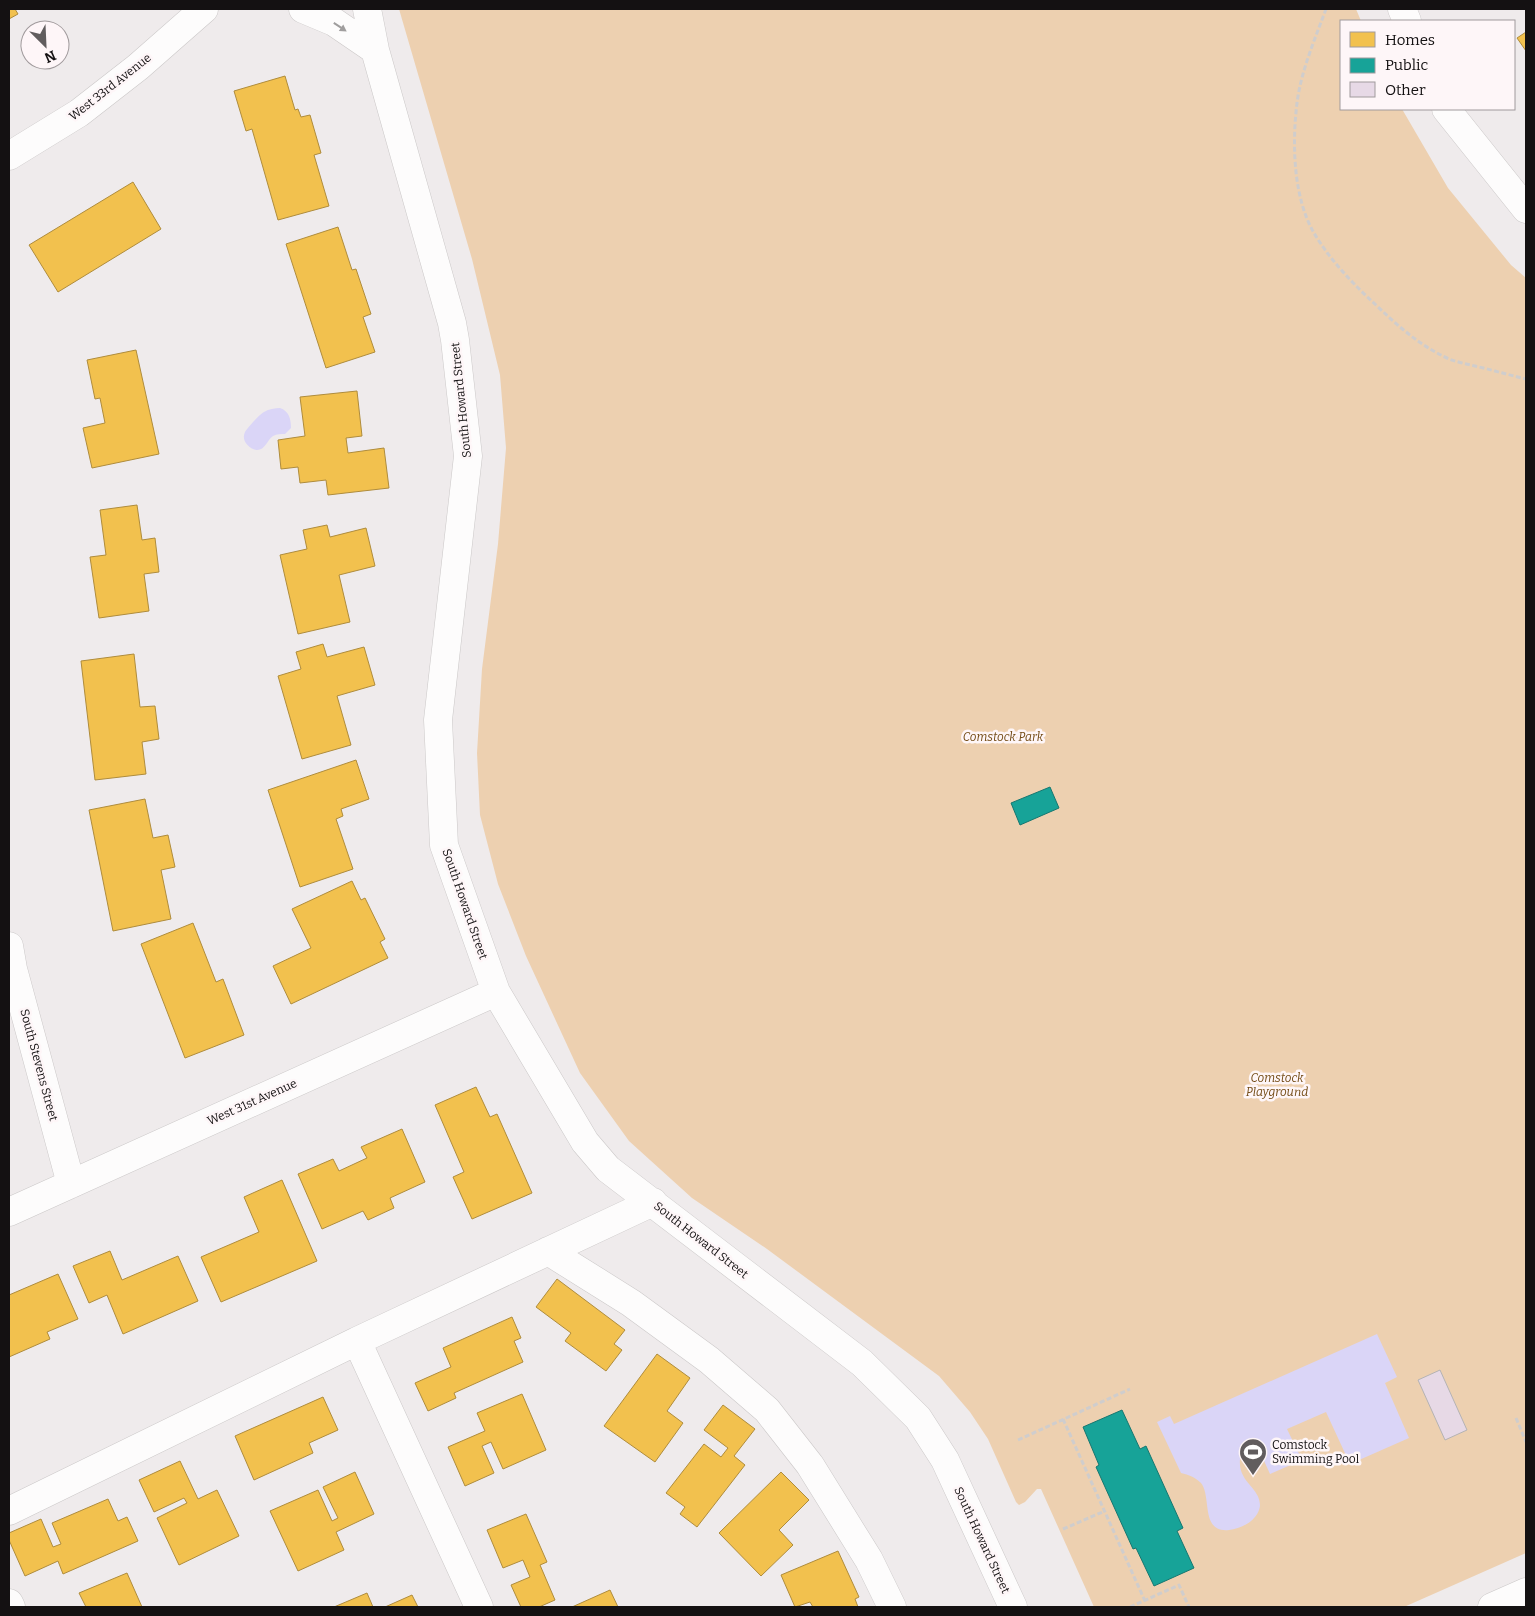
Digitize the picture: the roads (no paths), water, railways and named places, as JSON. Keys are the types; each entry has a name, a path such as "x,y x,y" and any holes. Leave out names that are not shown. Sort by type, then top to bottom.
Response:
{"street":[{"name":"West 33rd Avenue","path":"9,156 79,113 138,67 204,9"},
{"path":"302,9 334,22 375,50"},
{"name":"South Howard Street","path":"366,9 375,50 452,323 455,340 468,456 438,720 444,844 496,992 585,1142 608,1169 862,1363 918,1418 945,1460 1013,1607"},
{"path":"1447,110 1526,209"},
{"name":"South Stevens Street","path":"9,946 13,969 71,1184"},
{"name":"West 31st Avenue","path":"9,1212 496,992"},
{"path":"9,1511 357,1341 653,1202"},
{"path":"548,1252 631,1303 709,1360 767,1410 810,1465 869,1560 892,1607"},
{"path":"357,1341 479,1607"},
{"path":"1492,1607 1526,1592"},
{"path":"9,1603 11,1607"}],"place":[{"name":"Comstock Swimming Pool","path":"1253,1476"}],"park label":[{"name":"Comstock Park","path":"1003,737"},
{"name":"Comstock Playground","path":"1277,1085"}]}
